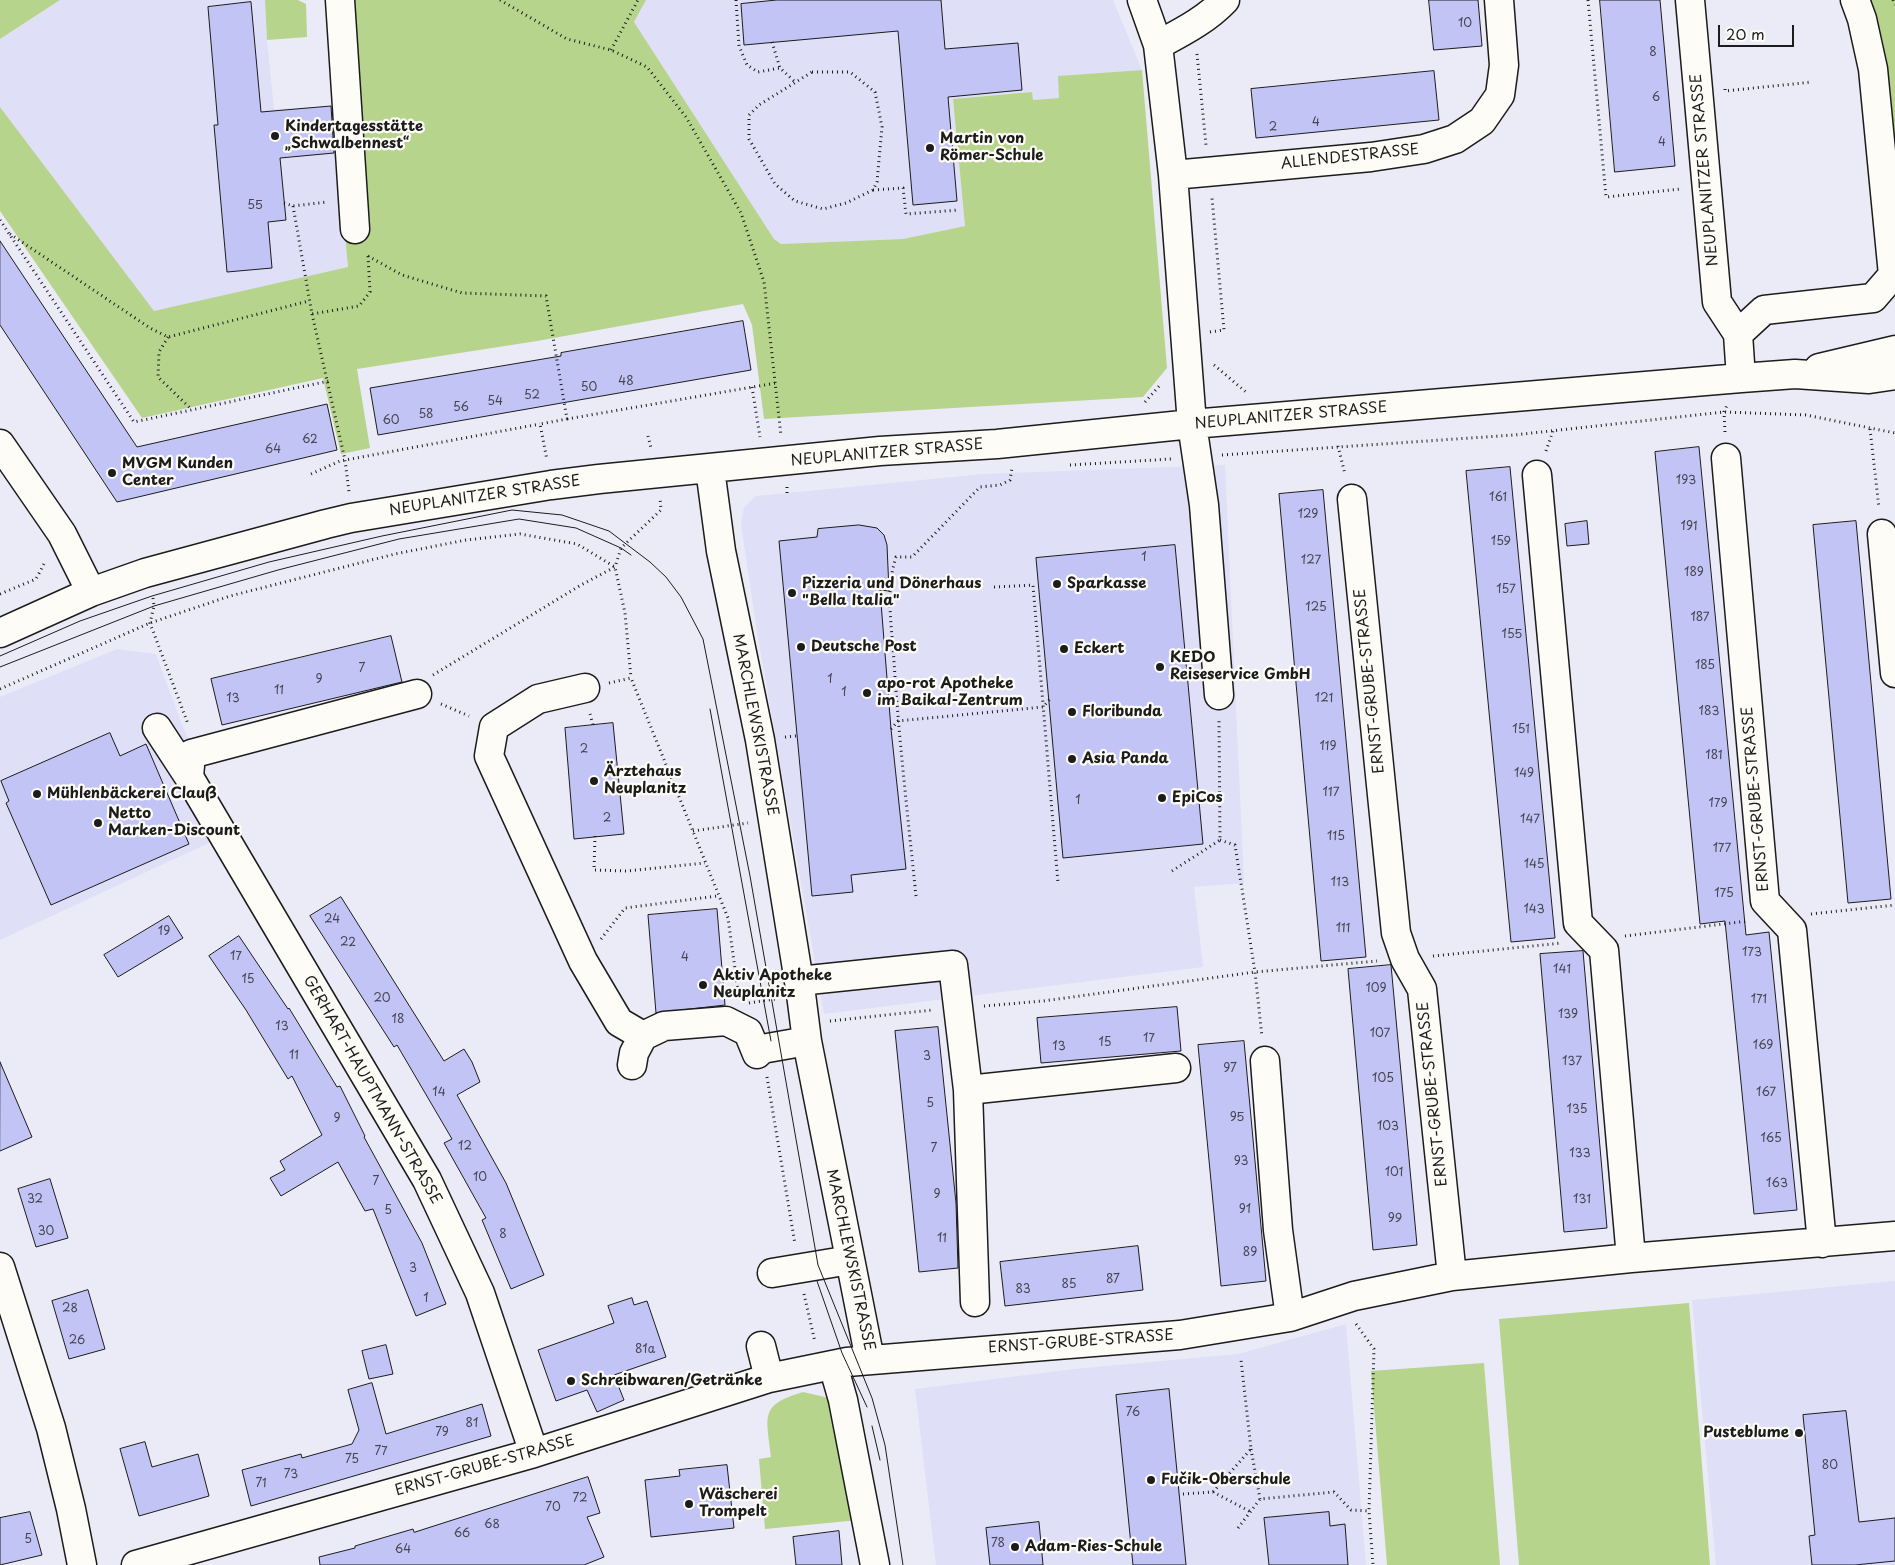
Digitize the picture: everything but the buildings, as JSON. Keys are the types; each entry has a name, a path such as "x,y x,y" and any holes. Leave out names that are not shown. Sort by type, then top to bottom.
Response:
{"street":[{"path":"340,0 356,229"},
{"path":"1142,0 1158,45 1173,176 1192,424 1204,505 1219,695"},
{"path":"1158,45 1191,28 1225,0"},
{"name":"ALLENDESTRASSE","path":"1173,176 1371,157 1424,149 1455,139 1482,121 1500,95 1504,65 1499,0"},
{"name":"NEUPLANITZER STRASSE","path":"1690,0 1717,302 1738,334"},
{"path":"1740,378 1738,334 1764,310 1873,298 1893,276 1873,69 1862,19 1855,0"},
{"name":"NEUPLANITZER STRASSE","path":"1794,374 1895,350"},
{"name":"NEUPLANITZER STRASSE","path":"0,633 91,592 144,573 351,518 599,478 784,462 880,451 997,444 1192,424 1740,378 1794,374 1868,379 1895,375"},
{"path":"0,444 62,534 91,592"},
{"name":"ERNST-GRUBE-STRASSE","path":"1726,458 1765,901 1792,930 1822,1243"},
{"name":"MARCHLEWSKISTRASSE","path":"710,469 721,551 760,740 800,988 814,1031 850,1260 870,1360 833,1365"},
{"path":"1536,475 1578,923 1604,950 1632,1258"},
{"name":"ERNST-GRUBE-STRASSE","path":"1352,499 1396,933 1405,959 1422,989 1452,1276"},
{"path":"1882,534 1895,673"},
{"path":"585,688 538,699 494,727 489,756 583,961 619,1022 643,1036"},
{"path":"190,766 417,694"},
{"name":"GERHART-HAUPTMANN-STRASSE","path":"157,728 190,766 215,823 427,1180 480,1293 534,1453"},
{"path":"800,988 953,965 968,1090 975,1302"},
{"path":"632,1065 634,1053 643,1036 664,1026 726,1022 748,1032 757,1054 762,1049 814,1031"},
{"path":"1265,1061 1278,1230 1290,1317"},
{"path":"968,1090 1176,1068"},
{"name":"ERNST-GRUBE-STRASSE","path":"870,1360 1180,1335 1290,1317 1354,1296 1452,1276 1632,1258 1895,1236"},
{"path":"772,1273 850,1260"},
{"path":"0,1267 51,1428 72,1508 82,1565"},
{"path":"761,1346 768,1378"},
{"path":"833,1365 845,1410 875,1565"},
{"name":"ERNST-GRUBE-STRASSE","path":"136,1565 534,1453 768,1378 833,1365"}],"path":[{"path":"500,0 567,39 611,50 647,66 686,117 742,213 764,282 787,495"},
{"path":"611,50 638,0"},
{"path":"736,0 739,46 746,65 758,72 780,68"},
{"path":"1588,0 1606,197 1706,186"},
{"path":"1893,0 1895,5"},
{"path":"1191,28 1195,38 1224,330 1208,333"},
{"path":"772,42 780,68 794,81"},
{"path":"872,190 877,182 882,127 875,92 850,72 812,72 794,81 759,105 749,116 749,139 775,184 795,201 823,209 846,203 872,190 903,188 906,214 959,210"},
{"path":"1696,75 1724,72 1725,91 1812,82"},
{"path":"284,203 293,206 353,200"},
{"path":"293,206 309,301 345,460 351,518"},
{"path":"0,220 134,422 328,381"},
{"path":"9,233 150,328 168,337 309,301"},
{"path":"312,314 359,306 370,292 368,256 402,275 462,293 546,296 568,419"},
{"path":"168,337 159,352 158,377 192,410"},
{"path":"1212,362 1230,380 1248,393"},
{"path":"1726,458 1724,412 1740,378"},
{"path":"1143,404 1165,379"},
{"path":"311,474 345,460 776,383"},
{"path":"752,387 760,438 767,437"},
{"path":"1060,466 1514,435 1724,412 1806,415 1895,433"},
{"path":"540,424 551,485"},
{"path":"1870,429 1882,534"},
{"path":"774,435 791,433"},
{"path":"648,436 658,474 661,510 621,548 615,567 626,613 631,678 693,831 717,896 728,918 740,1004"},
{"path":"916,896 898,721 890,600 891,572 896,557 912,557 980,487 1000,485 1010,480 1012,467 1022,467"},
{"path":"0,688 150,623 230,596 395,554 466,540 520,534 577,544 615,567"},
{"path":"0,594 36,578 46,563 42,557"},
{"path":"494,727 417,694 436,672 486,644 581,585 615,567"},
{"path":"144,573 154,606 150,623 188,725 190,766"},
{"path":"994,587 1033,584 1058,883"},
{"path":"593,725 585,688 631,678"},
{"path":"1219,695 1220,840"},
{"path":"891,729 898,721 1043,707 1050,699"},
{"path":"693,831 773,820"},
{"path":"595,836 594,870 627,871 705,863"},
{"path":"1172,871 1220,840"},
{"path":"1220,840 1235,845 1255,972 1265,1061"},
{"path":"583,961 625,908 717,896"},
{"path":"814,1031 957,1008 1043,1001 1255,972 1594,940 1895,905"},
{"path":"746,1003 800,988"},
{"path":"762,1049 800,1267 817,1351 833,1365"},
{"path":"1354,1296 1356,1324 1374,1349 1369,1511 1373,1565"},
{"path":"1238,1528 1260,1499 1250,1449 1241,1360"},
{"path":"1213,1492 1250,1449"},
{"path":"1183,1494 1213,1492 1252,1512"},
{"path":"1260,1499 1334,1492 1351,1510 1369,1511"}],"shaded area":[{"path":"60,0 265,0 274,109 333,106 348,267 154,312 0,107 0,39"},
{"path":"646,0 1113,0 1142,70 1059,76 1060,98 1032,100 1032,92 953,99 965,226 903,239 781,244 774,239 634,22"},
{"path":"1225,465 1244,883 1194,887 1203,967 824,1014 757,632 741,524 744,507 756,496 984,474"},
{"path":"117,649 156,654 182,725 231,829 211,842 0,940 0,697"},
{"name":"Pusteblume","path":"1895,1281 1895,1565 1716,1565 1692,1300"},
{"path":"1346,1324 1366,1565 936,1565 915,1389 1074,1369 1238,1354"}],"green space":[{"path":"0,0 60,0 0,39"},
{"path":"265,0 298,0 306,4 307,37 267,40"},
{"path":"348,0 646,0 634,22 774,239 781,244 903,239 965,226 953,99 1032,92 1033,100 1059,98 1058,76 1142,70 1167,368 1143,397 764,419 752,325 743,304 537,341 357,369 370,448 341,454 323,378 142,418 0,211 0,107 154,311 348,267 345,235"},
{"path":"1869,0 1895,0 1895,175 1883,42"},
{"path":"1689,1303 1710,1565 1519,1565 1499,1319"},
{"path":"1484,1363 1500,1565 1387,1565 1371,1371"},
{"path":"803,1392 838,1400 859,1520 765,1529 759,1459 771,1457 768,1432 769,1414 778,1402"}],"tram line":[{"path":"0,656 80,621 152,596 269,562 382,536 512,510 562,515 609,531 650,562 666,577 681,597 703,639 750,876 818,1265 872,1398 885,1445 903,1565"},
{"path":"0,667 154,606 278,570 399,539 519,519 576,528 621,548 631,555"},
{"path":"710,709 771,1041"},
{"path":"817,1281 842,1353 867,1407"},
{"path":"872,1426 880,1460"}],"place":[{"name":"Kindertagesstätte „Schwalbennest“","path":"275,136"},
{"name":"Martin von Römer-Schule","path":"930,148"},
{"name":"MVGM Kunden Center","path":"112,473"},
{"name":"Sparkasse","path":"1057,584"},
{"name":"Pizzeria und Dönerhaus \"Bella Italia\"","path":"792,593"},
{"name":"Deutsche Post","path":"801,647"},
{"name":"Eckert","path":"1064,649"},
{"name":"KEDO Reiseservice GmbH","path":"1160,667"},
{"name":"apo-rot Apotheke im Baikal-Zentrum","path":"867,693"},
{"name":"Floribunda","path":"1072,712"},
{"name":"Asia Panda","path":"1072,759"},
{"name":"Ärztehaus Neuplanitz","path":"594,781"},
{"name":"Mühlenbäckerei Clauß","path":"37,794"},
{"name":"EpiCos","path":"1162,798"},
{"name":"Netto Marken-Discount","path":"98,823"},
{"name":"Aktiv Apotheke Neuplanitz","path":"703,985"},
{"name":"Schreibwaren/Getränke","path":"571,1381"},
{"name":"Pusteblume","path":"1799,1433"},
{"name":"Fučik-Oberschule","path":"1151,1480"},
{"name":"Wäscherei Trompelt","path":"689,1504"},
{"name":"Adam-Ries-Schule","path":"1015,1547"}]}
